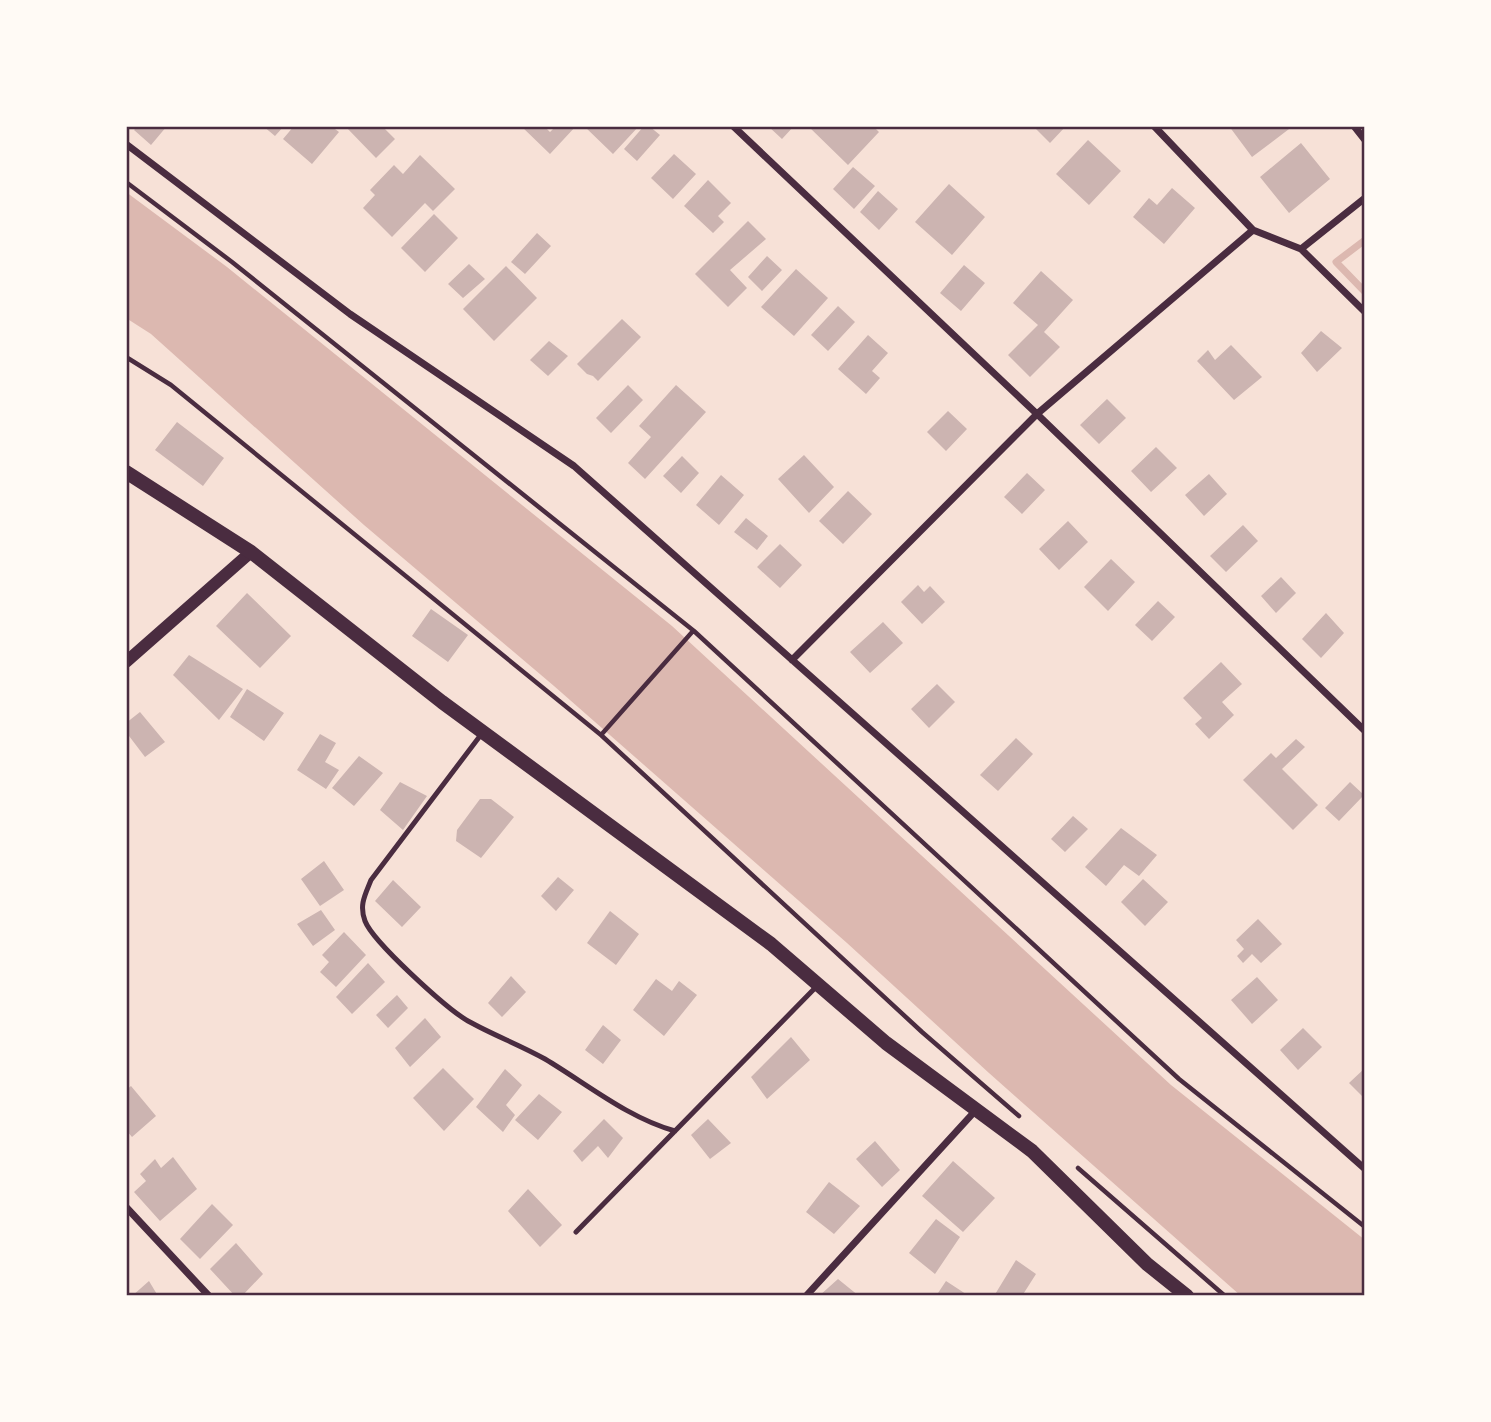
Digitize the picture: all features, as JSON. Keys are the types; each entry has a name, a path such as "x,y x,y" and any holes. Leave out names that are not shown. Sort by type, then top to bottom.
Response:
{"main road":[{"path":"126,472 251,552 483,732 771,944 886,1043 1032,1151 1147,1264 1187,1296"}],"street":[{"path":"733,126 1037,414 1365,731"},
{"path":"1154,126 1253,230 1301,249 1365,312"},
{"path":"1354,126 1365,140"},
{"path":"126,144 350,314 574,466 1365,1169"},
{"path":"1301,249 1365,198"},
{"path":"792,660 1037,414 1253,230"},
{"path":"126,662 251,552"},
{"path":"806,1296 976,1110"},
{"path":"126,1208 209,1296"}],"lane":[{"path":"483,732 371,880 361,902 366,922 377,938 410,972 466,1020 543,1058 651,1124 675,1130"},
{"path":"576,1232 818,985"}],"path":[{"path":"126,182 243,271 694,631 1179,1079 1365,1227"},
{"path":"126,357 171,385 601,735 922,1032 1027,1123"},
{"path":"601,735 694,631"},
{"path":"1069,1159 1225,1296"}],"shaded area":[{"path":"126,192 227,267 672,626 1171,1085 1365,1240 1365,1296 1241,1296 847,943 554,686 364,525 151,334 126,318"}],"building":[{"path":"138,126 167,126 151,145 134,130"},
{"path":"263,126 284,126 275,136"},
{"path":"294,126 331,126 339,132 312,164 283,139"},
{"path":"345,126 382,126 395,139 376,158"},
{"path":"521,126 544,126 550,132 556,126 576,126 550,154"},
{"path":"584,126 639,126 613,154"},
{"path":"644,126 649,126 660,135 637,161 624,149"},
{"path":"768,126 794,126 782,139"},
{"path":"808,126 873,126 879,132 848,165"},
{"path":"1033,126 1066,126 1050,143"},
{"path":"1229,126 1293,126 1252,157"},
{"path":"1088,140 1121,171 1089,205 1056,174"},
{"path":"1301,143 1330,179 1289,213 1260,177"},
{"path":"674,154 696,174 673,199 651,178"},
{"path":"420,155 455,189 433,211 425,203 392,237 363,208 375,195 370,190 394,165 403,174"},
{"path":"853,167 875,186 854,209 833,189"},
{"path":"708,180 731,203 718,216 724,222 713,233 684,206"},
{"path":"949,184 985,217 952,255 915,222"},
{"path":"1172,188 1195,208 1164,244 1133,217 1149,198 1157,205"},
{"path":"878,191 898,209 879,230 860,212"},
{"path":"434,214 458,238 425,272 401,248"},
{"path":"748,221 766,239 730,270 747,288 728,307 695,274"},
{"path":"537,233 551,246 525,274 511,262"},
{"path":"767,256 782,270 762,291 748,277"},
{"path":"469,264 485,279 463,298 448,284"},
{"path":"964,265 985,283 961,311 940,293"},
{"path":"506,266 537,298 494,341 463,309"},
{"path":"796,269 828,298 794,336 761,307"},
{"path":"1041,271 1073,300 1044,332 1060,347 1030,377 1008,355 1038,325 1013,303"},
{"path":"838,306 855,322 828,351 811,335"},
{"path":"622,319 641,337 598,381 577,364"},
{"path":"1321,331 1342,348 1317,372 1301,353"},
{"path":"868,335 888,353 872,371 880,378 866,394 838,369"},
{"path":"549,341 568,356 548,376 530,360"},
{"path":"1231,345 1262,377 1234,400 1197,361 1208,350 1215,360"},
{"path":"628,385 643,400 611,433 596,418"},
{"path":"676,385 706,412 645,479 628,463 651,437 639,426"},
{"path":"1107,399 1126,418 1099,444 1080,425"},
{"path":"948,411 967,429 946,451 927,432"},
{"path":"177,422 224,458 203,486 155,450"},
{"path":"1156,447 1177,468 1151,492 1131,471"},
{"path":"804,455 834,487 809,513 778,479"},
{"path":"682,456 699,473 681,493 663,476"},
{"path":"1027,473 1045,490 1022,514 1004,497"},
{"path":"1209,474 1227,494 1204,516 1185,495"},
{"path":"721,475 744,495 719,525 696,505"},
{"path":"848,491 872,514 843,544 819,521"},
{"path":"746,518 768,536 757,550 734,532"},
{"path":"1068,521 1088,542 1059,570 1039,549"},
{"path":"1243,525 1258,541 1226,572 1210,556"},
{"path":"780,544 802,565 780,588 757,567"},
{"path":"1111,559 1135,582 1108,611 1084,587"},
{"path":"1281,577 1296,593 1276,613 1261,596"},
{"path":"918,585 924,592 930,586 945,602 922,624 901,602"},
{"path":"247,593 291,636 260,668 216,626"},
{"path":"1158,601 1175,617 1152,641 1135,625"},
{"path":"431,609 468,635 448,662 412,636"},
{"path":"1326,613 1344,633 1321,658 1302,639"},
{"path":"883,622 903,643 870,673 850,652"},
{"path":"189,655 243,689 219,720 173,675"},
{"path":"1221,662 1242,684 1222,702 1234,715 1209,739 1195,724 1202,718 1183,698"},
{"path":"937,684 955,702 929,728 911,709"},
{"path":"247,689 284,713 264,741 230,717"},
{"path":"140,712 165,742 145,757 126,732 126,723"},
{"path":"320,734 336,743 325,762 339,770 326,789 297,770"},
{"path":"1016,738 1033,754 998,791 980,775"},
{"path":"1296,739 1305,747 1282,769 1318,805 1293,830 1243,780 1271,753 1276,758"},
{"path":"359,756 383,773 354,806 332,788"},
{"path":"400,782 427,796 403,830 380,810"},
{"path":"1350,782 1364,795 1339,821 1325,808"},
{"path":"480,799 491,799 514,817 481,858 456,841 457,830"},
{"path":"1073,816 1088,829 1065,852 1051,839"},
{"path":"1121,828 1157,855 1139,876 1124,865 1106,886 1085,867"},
{"path":"324,861 344,890 320,906 301,879"},
{"path":"558,877 574,890 556,911 541,896"},
{"path":"1143,879 1168,902 1145,926 1121,902"},
{"path":"393,880 421,907 402,927 375,901"},
{"path":"321,910 335,930 313,946 297,924"},
{"path":"610,911 639,934 616,965 587,943"},
{"path":"1258,919 1282,944 1261,963 1252,954 1243,963 1237,956 1244,949 1236,940"},
{"path":"344,932 366,955 336,987 320,972 329,962 322,955"},
{"path":"368,963 385,982 352,1014 336,997"},
{"path":"511,976 526,992 502,1017 488,1003"},
{"path":"1257,977 1278,1000 1252,1024 1231,1000"},
{"path":"656,979 672,991 679,981 697,995 664,1036 633,1010"},
{"path":"397,995 408,1008 388,1028 376,1015"},
{"path":"425,1018 441,1037 410,1067 395,1048"},
{"path":"603,1025 621,1040 603,1064 585,1050"},
{"path":"1303,1028 1322,1047 1298,1070 1280,1050"},
{"path":"791,1037 810,1060 767,1099 751,1077"},
{"path":"443,1068 474,1099 444,1131 413,1098"},
{"path":"1365,1068 1365,1099 1349,1083"},
{"path":"505,1069 522,1085 506,1105 515,1115 503,1132 476,1107"},
{"path":"131,1086 156,1116 132,1137 126,1130 126,1090"},
{"path":"539,1094 562,1112 538,1140 515,1120"},
{"path":"604,1119 623,1138 608,1158 598,1146 582,1162 573,1151"},
{"path":"708,1119 731,1143 710,1159 691,1135"},
{"path":"875,1141 900,1170 882,1187 856,1159"},
{"path":"173,1157 197,1189 160,1221 134,1192 146,1181 140,1174 155,1159 161,1168"},
{"path":"953,1161 995,1198 963,1232 922,1196"},
{"path":"829,1182 860,1206 834,1234 806,1212"},
{"path":"528,1189 562,1225 540,1247 508,1211"},
{"path":"212,1204 233,1225 200,1259 180,1239"},
{"path":"936,1219 960,1237 935,1274 909,1253"},
{"path":"236,1243 263,1274 242,1296 235,1296 210,1269"},
{"path":"1016,1260 1036,1274 1022,1296 994,1296"},
{"path":"838,1279 859,1296 819,1296"},
{"path":"149,1281 158,1296 132,1296"},
{"path":"946,1281 969,1296 936,1296"}],"waterway":[{"path":"1365,240 1336,262 1365,292"}]}
